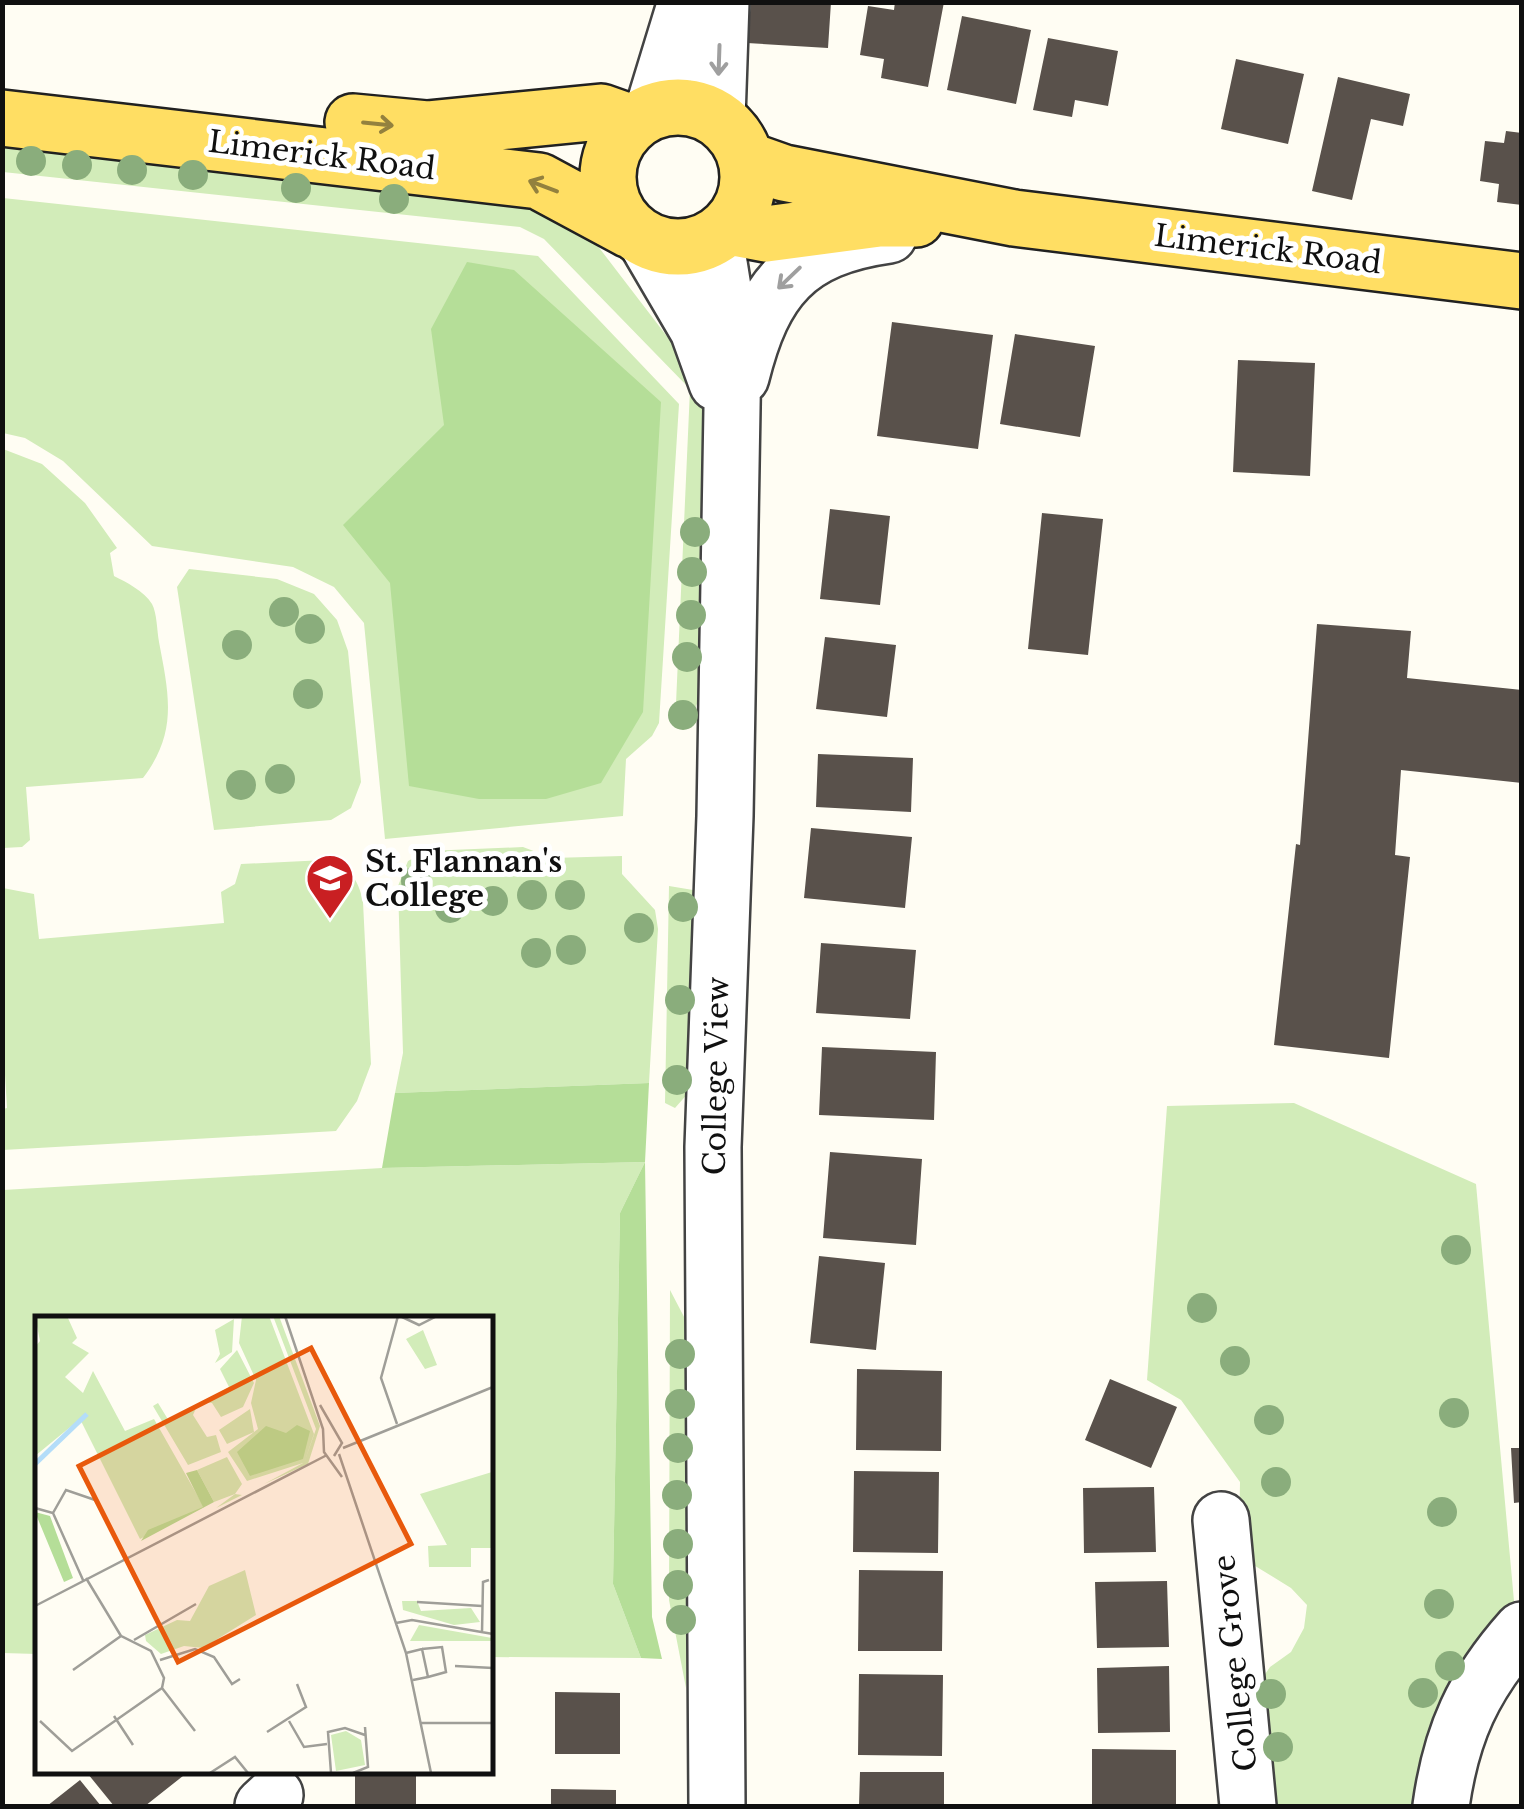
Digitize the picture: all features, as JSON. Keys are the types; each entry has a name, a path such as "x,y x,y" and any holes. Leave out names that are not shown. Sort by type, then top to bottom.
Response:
{"main road":[{"name":"Limerick Road","path":"2,86 427,129 601,112 643,117"},
{"path":"686,106 732,139 747,193 722,232 689,248 638,235 610,197 607,170 616,143 643,117 686,106"},
{"name":"Limerick Road","path":"2,118 539,181 638,235"},
{"name":"Limerick Road","path":"732,139 784,174 1014,218 1522,281"},
{"name":"Limerick Road","path":"722,232 766,234 880,219 1014,218"}],"street":[{"path":"643,117 686,2"},
{"path":"721,2 732,139"},
{"name":"College View","path":"730,418 749,344 768,298 816,255 862,239 1014,218"},
{"name":"College View","path":"717,1806 713,1147 725,816 733,350 722,232"},
{"name":"College View","path":"638,235 698,330 730,418"},
{"name":"College Grove","path":"1220,1520 1248,1806"},
{"path":"1441,1806 1448,1757 1465,1711 1492,1664 1522,1630"}],"green space":[{"path":"3,133 513,193 584,228 705,386 699,699 690,720 675,726 690,389 544,239 520,227 3,172"},
{"path":"3,198 538,256 679,404 659,723 652,736 626,759 623,816 385,839 364,623 334,587 293,567 152,546 63,461 25,438 3,433"},
{"path":"467,262 514,270 661,402 643,712 601,783 546,799 479,799 409,786 390,583 343,525 444,425 431,329"},
{"path":"3,449 42,464 85,503 117,548 110,553 114,576 149,599 154,608 166,679 168,713 162,745 143,778 26,787 30,840 22,847 3,848"},
{"path":"189,569 277,579 314,594 337,620 348,651 361,782 351,808 331,820 214,830 177,587"},
{"path":"523,847 552,858 622,856 622,874 655,910 658,929 649,1083 395,1093 403,1053 398,886 408,861 427,851"},
{"path":"325,860 351,875 363,902 371,1064 357,1101 336,1131 3,1150 3,1109 7,1108 2,1025 3,888 34,894 39,939 224,923 221,892 235,884 241,864"},
{"path":"669,886 693,890 698,905 690,1091 675,1108 665,1103"},
{"path":"649,1083 645,1162 382,1168 395,1093"},
{"path":"1294,1103 1476,1184 1515,1612 1426,1806 1264,1806 1257,1686 1270,1667 1291,1652 1304,1628 1307,1605 1291,1588 1247,1561 1239,1538 1240,1482 1181,1400 1147,1380 1167,1106"},
{"path":"645,1162 620,1213 613,1584 641,1658 492,1657 492,1316 35,1316 35,1654 3,1653 3,1190 382,1168"},
{"path":"645,1162 652,1617 662,1659 641,1658 613,1584 620,1213"},
{"path":"670,1290 693,1334 686,1688 669,1600"}],"building":[{"path":"751,2 831,2 828,48 747,43"},
{"path":"895,2 944,2 928,87 881,78 884,59 860,55 868,6 894,10"},
{"path":"962,16 1031,30 1016,104 947,90"},
{"path":"1048,38 1118,51 1108,106 1075,100 1072,117 1033,110"},
{"path":"1236,59 1304,74 1288,144 1221,129"},
{"path":"1338,77 1410,94 1403,126 1371,119 1352,200 1312,191"},
{"path":"1506,131 1522,133 1522,205 1497,202 1499,184 1480,181 1485,141 1504,143"},
{"path":"892,322 993,335 978,449 877,436"},
{"path":"1015,334 1095,346 1080,437 1000,424"},
{"path":"1238,360 1315,363 1310,476 1233,472"},
{"path":"830,509 890,516 880,605 820,599"},
{"path":"1042,513 1103,519 1088,655 1028,649"},
{"path":"1317,624 1411,631 1407,678 1522,690 1522,783 1401,770 1395,855 1410,857 1389,1058 1274,1045 1296,844 1300,845"},
{"path":"825,637 896,645 887,717 816,709"},
{"path":"818,754 913,758 911,812 816,807"},
{"path":"811,828 912,837 905,908 804,898"},
{"path":"821,943 916,950 910,1019 816,1013"},
{"path":"822,1047 936,1052 934,1120 819,1115"},
{"path":"830,1152 922,1159 916,1245 823,1238"},
{"path":"819,1256 885,1263 876,1350 810,1343"},
{"path":"857,1369 942,1371 941,1451 856,1450"},
{"path":"1110,1379 1177,1407 1151,1468 1085,1440"},
{"path":"1511,1448 1522,1448 1522,1502 1514,1503"},
{"path":"854,1471 939,1472 938,1553 853,1552"},
{"path":"1154,1487 1156,1552 1084,1553 1083,1488"},
{"path":"859,1570 943,1571 942,1651 858,1651"},
{"path":"1167,1581 1169,1647 1097,1648 1095,1582"},
{"path":"1169,1666 1170,1732 1098,1733 1097,1668"},
{"path":"859,1674 943,1675 942,1756 858,1755"},
{"path":"555,1692 620,1693 620,1754 555,1754"},
{"path":"1092,1749 1176,1750 1176,1806 1092,1806"},
{"path":"860,1772 944,1772 944,1806 859,1806"},
{"path":"88,1774 185,1774 145,1806 114,1806"},
{"path":"355,1774 416,1774 416,1806 355,1806"},
{"path":"80,1780 101,1806 47,1806"},
{"path":"551,1789 616,1790 616,1806 551,1806"}],"place":[{"name":"St. Flannan's College","path":"330,920"}]}
